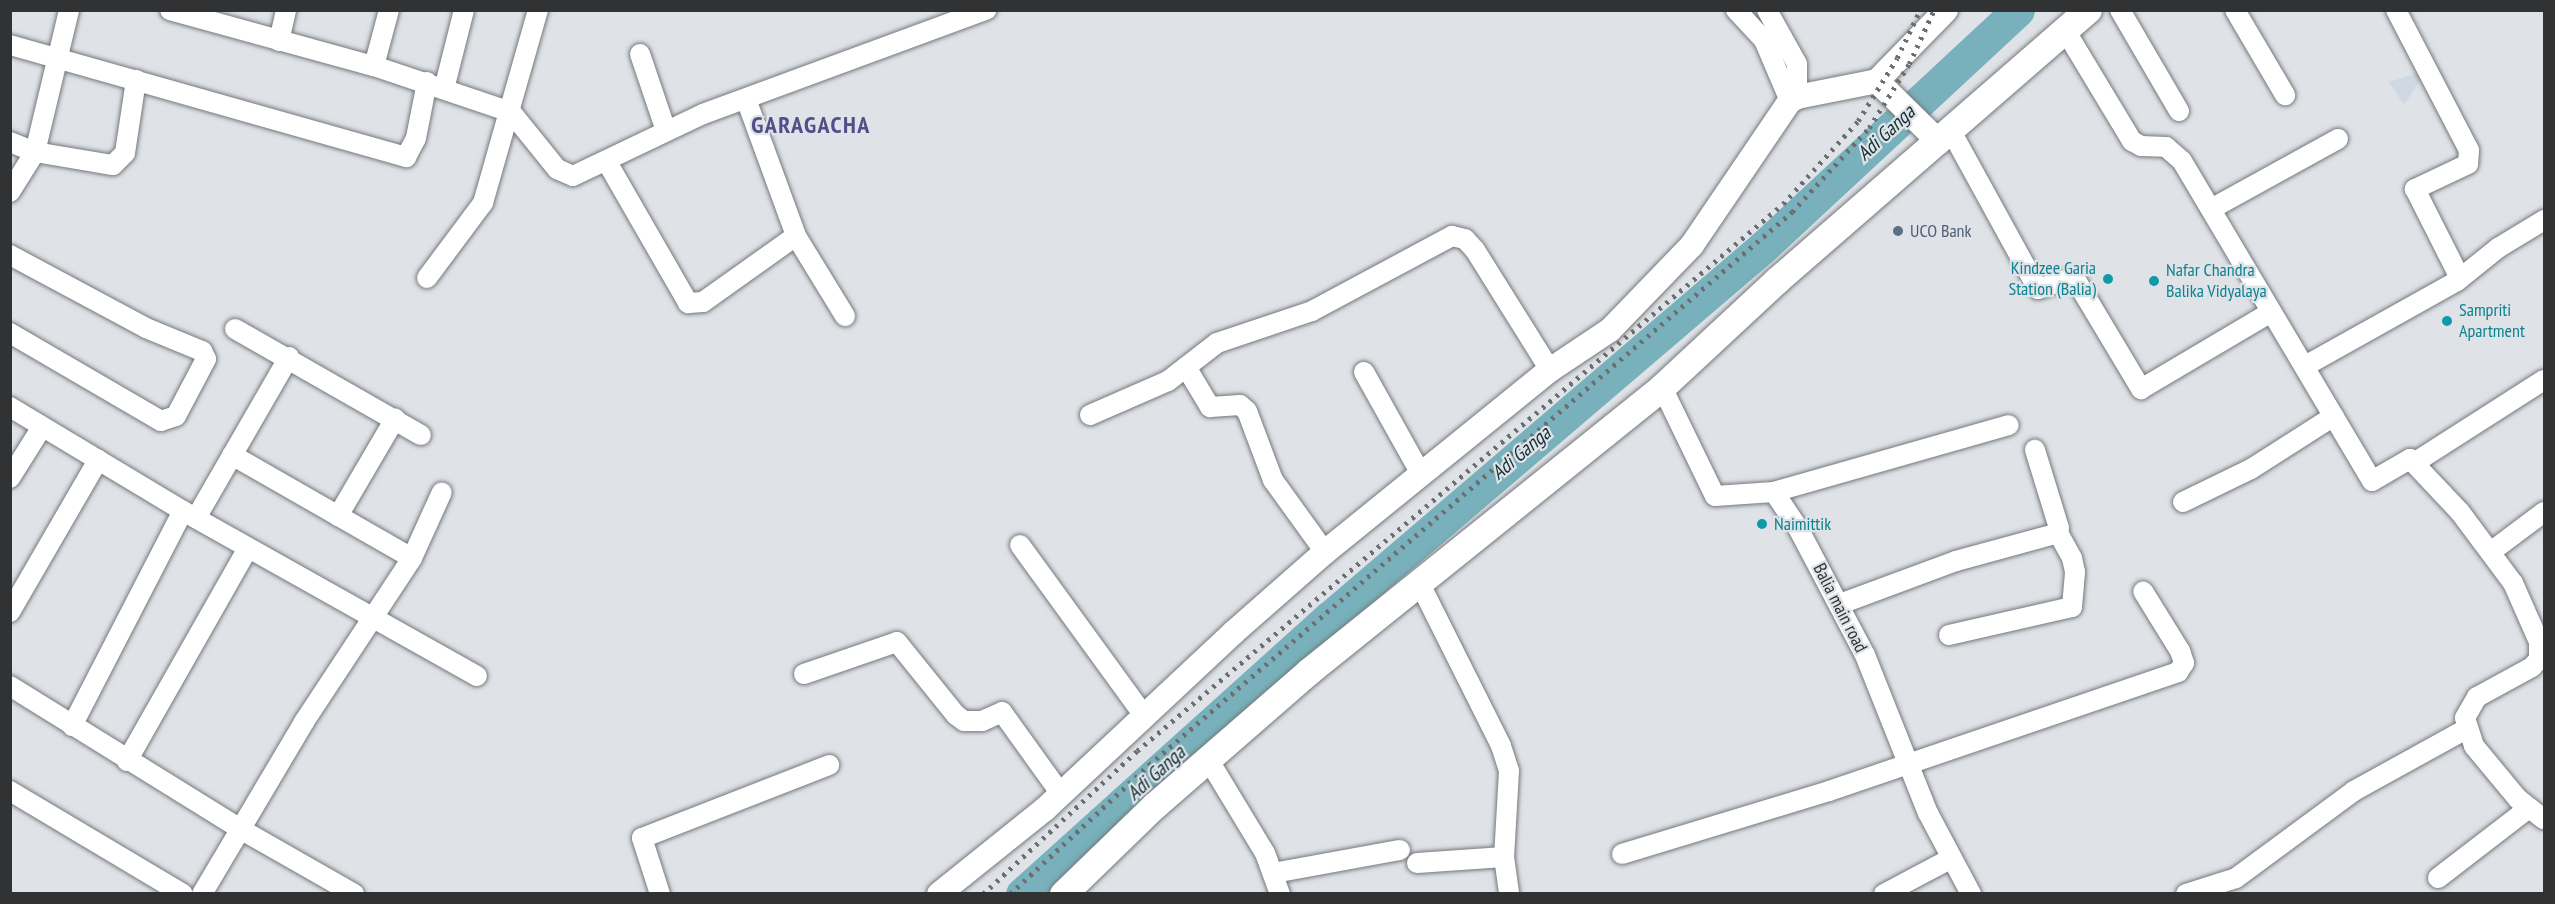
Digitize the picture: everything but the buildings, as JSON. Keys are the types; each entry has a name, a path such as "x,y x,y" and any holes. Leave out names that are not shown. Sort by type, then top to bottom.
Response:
{"main road":[{"path":"1063,894 1208,759 1309,671 1662,387 1777,280 1945,137 2088,10"}],"street":[{"path":"10,192 35,152 69,10"},
{"path":"170,10 208,15 279,41 374,66 511,112 557,169 573,176 666,131 986,10"},
{"path":"279,41 286,10"},
{"path":"374,66 389,10"},
{"path":"10,45 406,158 416,138 464,10"},
{"path":"427,278 483,203 511,112 538,10"},
{"path":"1736,10 1764,40 1793,99"},
{"path":"939,894 1061,794 1325,552 1550,370 1610,330 1692,245 1793,99 1797,64 1767,10"},
{"path":"1793,99 1877,81 1946,10"},
{"path":"2120,10 2179,111"},
{"path":"2235,10 2285,95"},
{"path":"2396,10 2469,150 2468,164 2415,189 2460,278"},
{"path":"2066,30 2132,141 2141,146 2159,145 2174,151 2211,209 2372,481 2410,459 2492,551 2513,583 2542,648 2539,659 2532,667 2477,697 2465,718 2474,746 2537,814 2438,878"},
{"path":"640,54 666,131"},
{"path":"10,142 35,152 113,165 125,153 136,80"},
{"path":"1877,81 1945,137 2038,289 2074,277 2141,389 2271,312"},
{"path":"746,99 796,236 845,316"},
{"path":"2211,209 2338,139"},
{"path":"606,162 688,303 703,302 796,236"},
{"path":"2305,366 2460,278 2498,249 2544,220"},
{"path":"1090,415 1143,394 1186,368 1217,343 1312,311 1444,239 1459,235 1475,250 1550,370"},
{"path":"10,255 146,328 202,351 205,367 176,416 161,421 10,333"},
{"path":"235,329 289,357 421,435"},
{"path":"72,726 189,514 232,455 289,357"},
{"path":"1186,368 1210,407 1240,405 1247,411 1273,480 1325,552"},
{"path":"1364,372 1421,474"},
{"path":"2414,463 2544,380"},
{"path":"1662,387 1715,496 1774,492 2009,425"},
{"path":"10,408 248,548 477,676"},
{"path":"2183,502 2251,469 2334,416"},
{"path":"338,516 395,419"},
{"path":"10,478 42,427"},
{"path":"1948,635 2072,607 2075,572 2067,546 2057,531 2035,450"},
{"path":"232,455 412,558"},
{"path":"10,612 98,460"},
{"path":"202,894 304,722 412,558 442,492"},
{"name":"Balia main road","path":"1774,492 1840,604 1887,705 1906,762 1950,859 1971,894"},
{"path":"2492,551 2544,512"},
{"path":"1840,604 1956,561 2057,531"},
{"path":"1020,544 1145,717"},
{"path":"127,761 248,548"},
{"path":"1420,584 1501,746 1509,771 1504,857 1509,894"},
{"path":"1622,854 1829,791 1906,762 2178,672 2184,663 2180,651 2143,591"},
{"path":"804,674 897,642 956,715 964,721 982,721 1002,712 1061,794"},
{"path":"11,687 127,761 354,894"},
{"path":"2186,894 2236,878 2354,791 2468,728"},
{"path":"1208,759 1265,853 1280,894"},
{"path":"660,894 642,838 829,765"},
{"path":"10,791 183,894"},
{"path":"1273,873 1401,850"},
{"path":"1417,863 1504,857"},
{"path":"1884,894 1950,859"}],"shaded area":[{"path":"2427,70 2404,105 2389,82"}],"waterway":[{"name":"Adi Ganga","path":"1022,894 1330,617 1763,247 2018,10"}],"railway":[{"path":"983,894 1137,751 1783,204 1858,121 1897,58 1920,10"},
{"path":"1010,894 1149,765 1792,212 1869,128 1909,64 1934,10"}],"place":[{"name":"UCO Bank","path":"1898,231"},
{"name":"Kindzee Garia Station (Balia)","path":"2108,279"},
{"name":"Nafar Chandra Balika Vidyalaya","path":"2154,281"},
{"name":"Sampriti Apartment","path":"2447,321"},
{"name":"Naimittik","path":"1762,524"}],"district":[{"name":"GARAGACHA","path":"811,125"}]}
